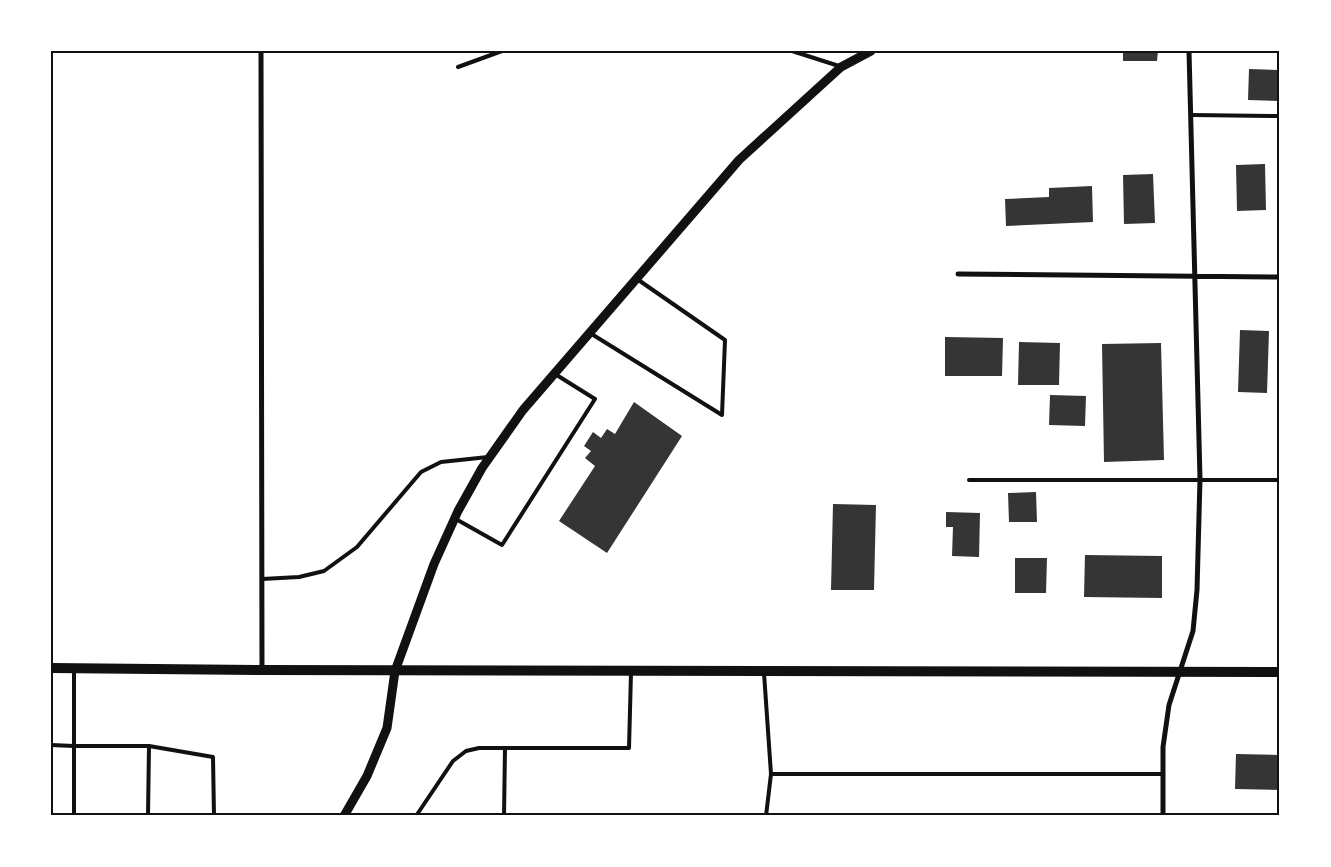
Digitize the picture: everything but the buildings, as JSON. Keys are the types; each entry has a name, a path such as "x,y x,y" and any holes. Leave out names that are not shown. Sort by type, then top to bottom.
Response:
{"main road":[{"path":"51,668 394,671 1280,672"}],"street":[{"path":"261,51 262,670"},
{"path":"344,816 367,776 387,728 394,671 434,564 454,518 482,468 523,410 739,160 841,67 871,51"},
{"path":"1163,816 1163,747 1169,705 1193,630 1197,590 1200,479 1189,51"},
{"path":"958,274 1280,277"}],"lane":[{"path":"458,67 502,51"},
{"path":"792,51 841,67"},
{"path":"1191,115 1280,116"},
{"path":"590,333 722,414 725,340 637,279"},
{"path":"454,518 502,545 595,399 554,374"},
{"path":"262,580 299,577 324,571 357,547 421,472 441,462 490,457"},
{"path":"969,480 1280,480"},
{"path":"74,668 74,816"},
{"path":"416,816 453,761 466,751 505,748 629,748 630,671"},
{"path":"764,671 772,774 766,816"},
{"path":"51,745 149,746 213,757 214,816"},
{"path":"148,816 149,746"},
{"path":"504,816 505,748"},
{"path":"772,774 1163,774"}]}
